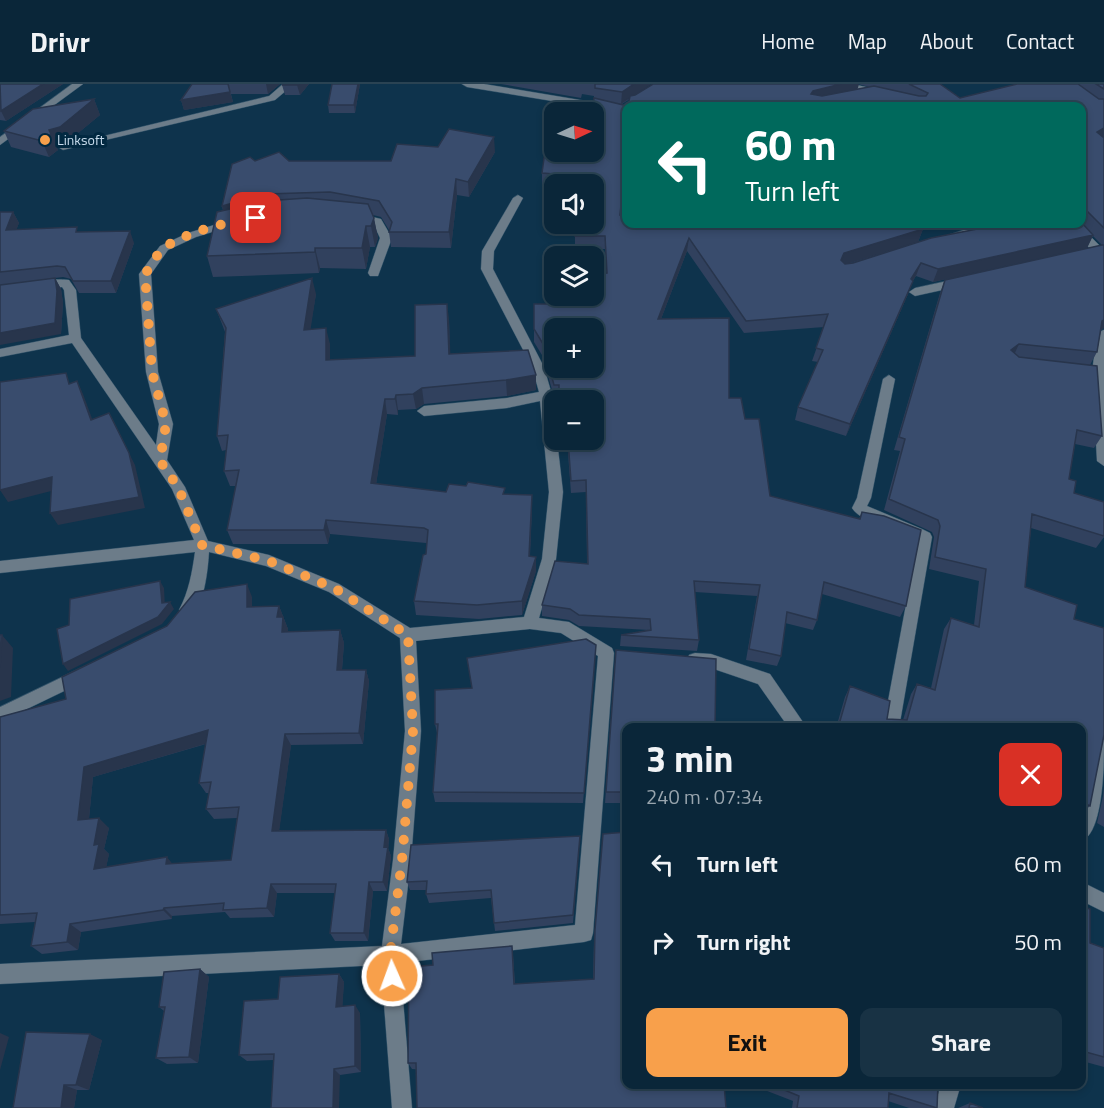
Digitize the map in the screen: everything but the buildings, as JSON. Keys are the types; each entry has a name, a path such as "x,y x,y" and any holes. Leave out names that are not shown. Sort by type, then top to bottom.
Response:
{"street":[{"path":"0,142 78,84"},
{"path":"63,147 272,98 289,84"},
{"path":"467,84 622,106"},
{"path":"852,84 872,93 910,102"},
{"path":"849,99 872,93"},
{"path":"518,198 488,251 487,269 537,368 544,390"},
{"path":"344,214 377,221 386,238 374,273"},
{"path":"160,461 166,424 152,372 145,274 164,248 192,235 238,221"},
{"path":"947,238 979,228"},
{"path":"1075,228 1096,253"},
{"path":"915,292 973,279"},
{"path":"0,291 27,290 56,282 65,283 70,290 75,338 178,487 202,545 199,580 192,603 174,624"},
{"path":"1103,334 1093,371 1104,461"},
{"path":"0,353 75,338"},
{"path":"889,380 864,498 859,508 872,516 903,525 925,537 892,723"},
{"path":"424,411 507,403 544,395"},
{"path":"530,623 549,560 556,492 552,450"},
{"path":"0,567 202,545 269,561 334,588 408,635 530,623 564,627 612,653 584,933 390,955 0,974"},
{"path":"402,1108 390,955 402,860 413,731 408,635"},
{"path":"676,658 711,661 764,679 794,723"},
{"path":"0,715 95,668"},
{"path":"1086,827 1104,747"},
{"path":"1086,893 1104,903"},
{"path":"944,1108 950,1089"}],"place":[{"name":"Linksoft","path":"45,140"}],"route":[{"path":"256,218 192,235 164,248 145,274 152,372 166,424 160,461 178,487 202,545 269,561 334,588 408,635 413,731 402,860 390,955 392,976"}]}
